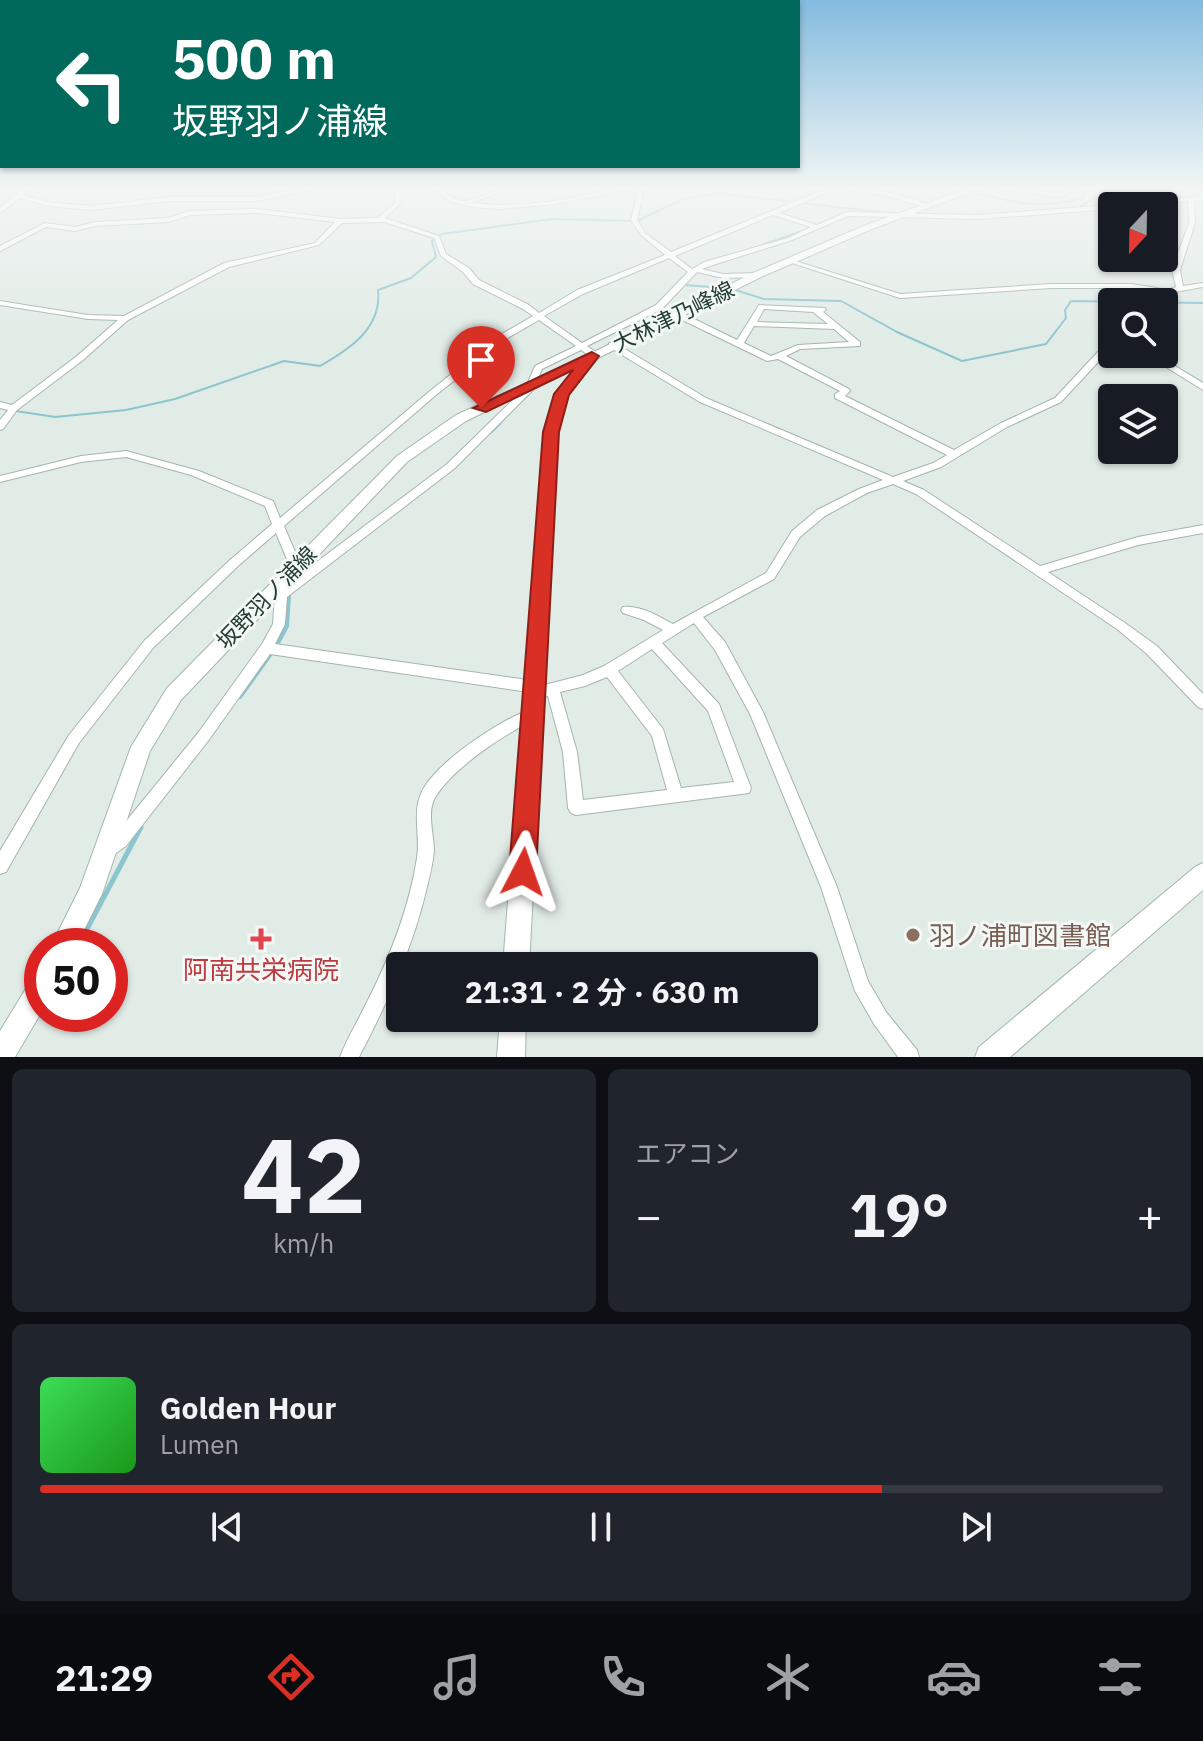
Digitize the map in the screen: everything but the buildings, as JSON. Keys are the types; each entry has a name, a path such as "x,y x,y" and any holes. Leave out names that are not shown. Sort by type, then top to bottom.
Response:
{"main road":[{"name":"大林津乃峰線","path":"517,952 533,714 540,690 551,432 562,394 586,351 612,345 757,275 847,237"},
{"name":"坂野羽ノ浦線","path":"72,928 90,894 127,783 157,717 194,671 278,591 295,566 388,471 461,418 532,383 586,351"},
{"path":"989,1057 1203,875"},
{"path":"0,1056 24,1016"},
{"path":"511,1057 512,1032"}],"street":[{"path":"0,249 22,237"},
{"path":"0,427 12,410 80,358 125,318 227,265 317,244 324,237"},
{"path":"436,237 443,255 466,270 476,282 538,315 586,351 651,312 694,271 785,237"},
{"path":"651,237 669,256 694,271 717,276 757,275"},
{"path":"0,866 74,739 100,703 185,607 433,393 503,337 580,292 714,237"},
{"path":"1180,288 1176,270 1187,237"},
{"path":"790,261 900,296 1051,286 1144,288"},
{"path":"1180,288 1203,285"},
{"path":"1180,288 1203,292"},
{"path":"667,300 681,311 739,344 770,359 798,347 857,344 819,310 762,307 739,344"},
{"path":"0,303 88,317 125,318"},
{"path":"752,324 836,327"},
{"path":"612,345 703,400 898,480 1121,626 1152,650 1203,703"},
{"path":"267,648 540,690 609,670 695,616 770,576 796,534 821,513 863,491 956,455 1004,425 1068,393 1098,355"},
{"path":"779,356 846,391 838,396 956,455"},
{"path":"1172,368 1203,387"},
{"path":"104,854 120,841 203,737 267,648 279,624 278,591 451,466 506,414 532,383"},
{"path":"0,405 12,410"},
{"path":"0,479 81,459 126,454 142,457 269,504 281,526 295,566"},
{"path":"1037,571 1138,541 1203,529"},
{"path":"627,610 648,616 673,630"},
{"path":"695,616 720,646 756,712 829,887 861,985 880,1018 910,1057"},
{"path":"540,690 570,752 576,808 744,788 714,708 654,643"},
{"path":"609,670 658,733 676,796"},
{"path":"349,1057 396,964 426,856 425,803 432,789 492,736 511,722 533,714"}],"waterway":[{"path":"16,411 55,417 126,410 175,399 284,361 320,366 362,336 375,316 378,290 411,278 436,257 432,241 437,237"},
{"path":"751,249 784,237"},
{"path":"685,285 724,288"},
{"path":"732,289 764,299 841,301 897,332 962,361 1046,344 1066,318 1065,310 1071,301 1203,303"},
{"path":"498,425 536,386"},
{"path":"491,432 498,425"},
{"path":"277,645 287,626 289,595"},
{"path":"240,697 273,651"},
{"path":"88,928 141,827"}],"place":[{"name":"羽ノ浦町図書館","path":"913,935"},
{"name":"阿南共栄病院","path":"261,939"}],"route":[{"path":"481,408 592,356 562,394 551,432 523,872"}]}
